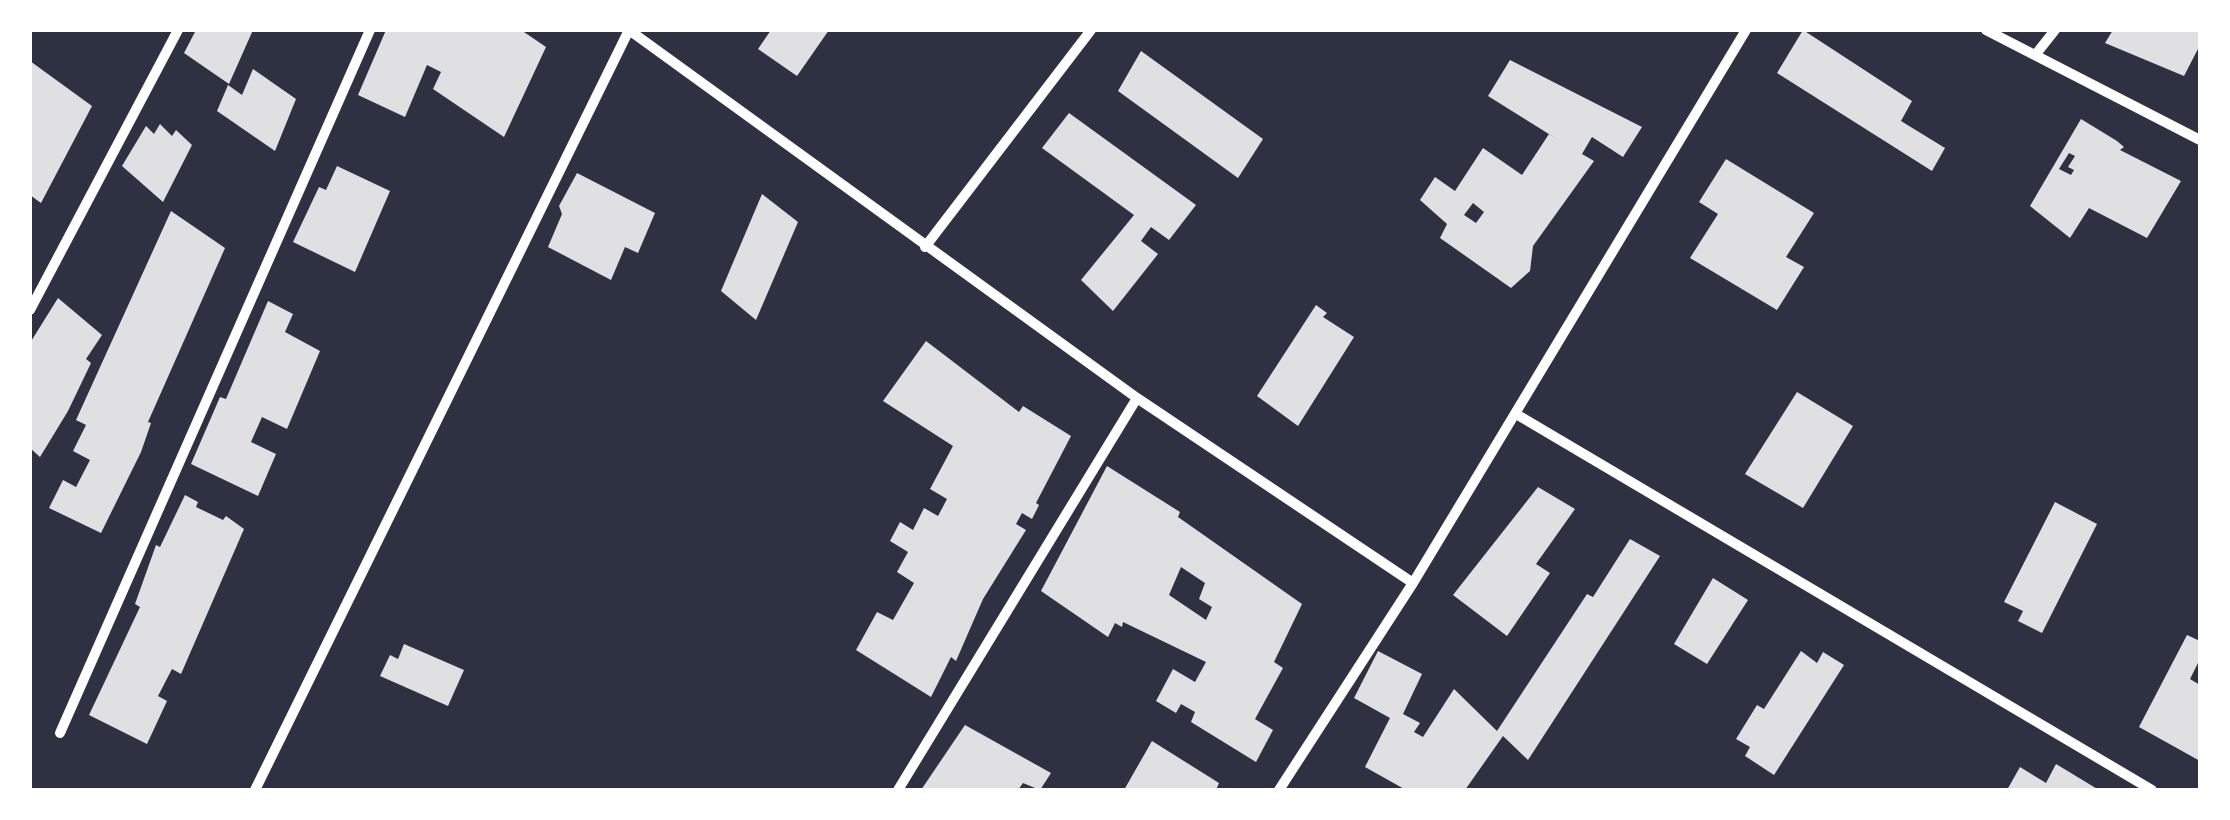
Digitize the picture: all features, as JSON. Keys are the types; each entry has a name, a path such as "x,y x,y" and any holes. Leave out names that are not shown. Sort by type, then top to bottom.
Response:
{"street":[{"path":"30,310 178,30"},
{"path":"60,733 370,30"},
{"path":"255,790 629,30 1137,398 1412,583"},
{"path":"925,246 1092,30"},
{"path":"1278,790 1412,583 1746,30"},
{"path":"1986,30 2200,140"},
{"path":"2036,54 2055,30"},
{"path":"898,790 1137,398"},
{"path":"1516,414 2152,790"}],"building":[{"path":"196,30 253,30 229,84 184,53"},
{"path":"386,30 521,30 546,47 504,137 433,89 441,72 427,65 405,117 358,95"},
{"path":"771,30 829,30 797,76 758,49"},
{"path":"1803,30 1912,101 1901,121 1945,148 1932,171 1777,73"},
{"path":"2113,30 2200,30 2200,45 2184,76 2105,43"},
{"path":"1141,51 1263,139 1238,178 1118,91"},
{"path":"1510,60 1642,127 1623,157 1592,137 1582,154 1594,161 1533,246 1530,271 1511,288 1440,238 1447,224 1420,200 1435,177 1455,191 1483,148 1522,175 1549,134 1488,96","holes":["1473,203 1484,212 1476,223 1464,215"]},
{"path":"30,61 92,106 41,203 30,195"},
{"path":"253,69 296,99 275,151 217,111 228,85 242,95"},
{"path":"1069,113 1196,205 1169,240 1151,227 1141,241 1158,254 1113,311 1081,280 1134,215 1042,148"},
{"path":"2081,119 2117,141 2124,147 2120,150 2181,181 2147,238 2089,208 2070,238 2030,206","holes":["2069,153 2075,156 2068,167 2074,170 2071,175 2059,169"]},
{"path":"160,124 172,136 176,130 192,145 163,202 122,166 146,126 154,134"},
{"path":"1726,159 1814,213 1786,257 1804,267 1777,310 1690,258 1718,214 1699,202"},
{"path":"337,166 390,191 355,272 293,242 319,187 326,190"},
{"path":"577,173 655,213 638,253 625,247 611,280 548,247 562,214 559,206"},
{"path":"762,194 798,222 756,320 721,291"},
{"path":"171,211 225,248 148,422 151,423 141,452 101,533 49,508 63,480 76,487 90,460 73,451 86,425 76,420"},
{"path":"58,298 102,335 86,359 91,363 68,411 40,457 30,448 30,343"},
{"path":"268,301 293,314 285,332 320,351 287,429 262,417 251,442 276,454 258,496 191,464 220,397 226,399"},
{"path":"1316,305 1327,313 1323,317 1354,337 1298,426 1257,396"},
{"path":"926,341 1019,412 1023,406 1071,436 1036,503 1039,505 1032,519 1022,513 1016,524 1026,530 983,599 956,661 951,657 931,697 856,650 877,612 893,620 914,583 897,572 908,552 890,541 900,522 913,530 924,508 938,516 947,499 930,489 953,446 883,401"},
{"path":"1797,392 1853,426 1803,508 1745,474"},
{"path":"1107,466 1180,512 1178,517 1302,604 1274,662 1283,668 1255,719 1273,730 1256,762 1191,722 1195,712 1181,704 1176,713 1156,701 1173,669 1195,682 1206,662 1123,622 1122,627 1115,623 1108,637 1041,591","holes":["1181,567 1205,583 1199,599 1212,607 1206,620 1169,595"]},
{"path":"1538,487 1575,509 1536,564 1550,573 1507,636 1453,595"},
{"path":"185,495 198,502 196,507 223,520 226,516 244,529 181,674 172,669 158,696 167,701 147,744 89,715 140,607 135,604 156,545 160,547"},
{"path":"2055,502 2097,524 2042,633 2018,621 2023,611 2004,602"},
{"path":"1630,539 1660,556 1528,760 1503,736 1465,790 1406,790 1365,767 1390,718 1354,698 1378,651 1422,674 1403,714 1420,723 1414,732 1423,737 1454,689 1497,731 1587,594 1593,597"},
{"path":"1713,578 1748,600 1707,664 1674,644"},
{"path":"2187,635 2200,641 2200,659 2190,679 2200,685 2200,761 2139,727"},
{"path":"404,644 464,670 448,706 380,676 390,655 398,659"},
{"path":"1801,651 1817,663 1823,652 1844,665 1774,775 1745,756 1750,747 1736,739 1757,705 1764,709"},
{"path":"965,725 1051,773 1040,790 1023,783 1018,790 921,790"},
{"path":"1152,741 1219,783 1216,790 1124,790"},
{"path":"2056,764 2099,790 2007,790 2020,767 2046,783"}]}
